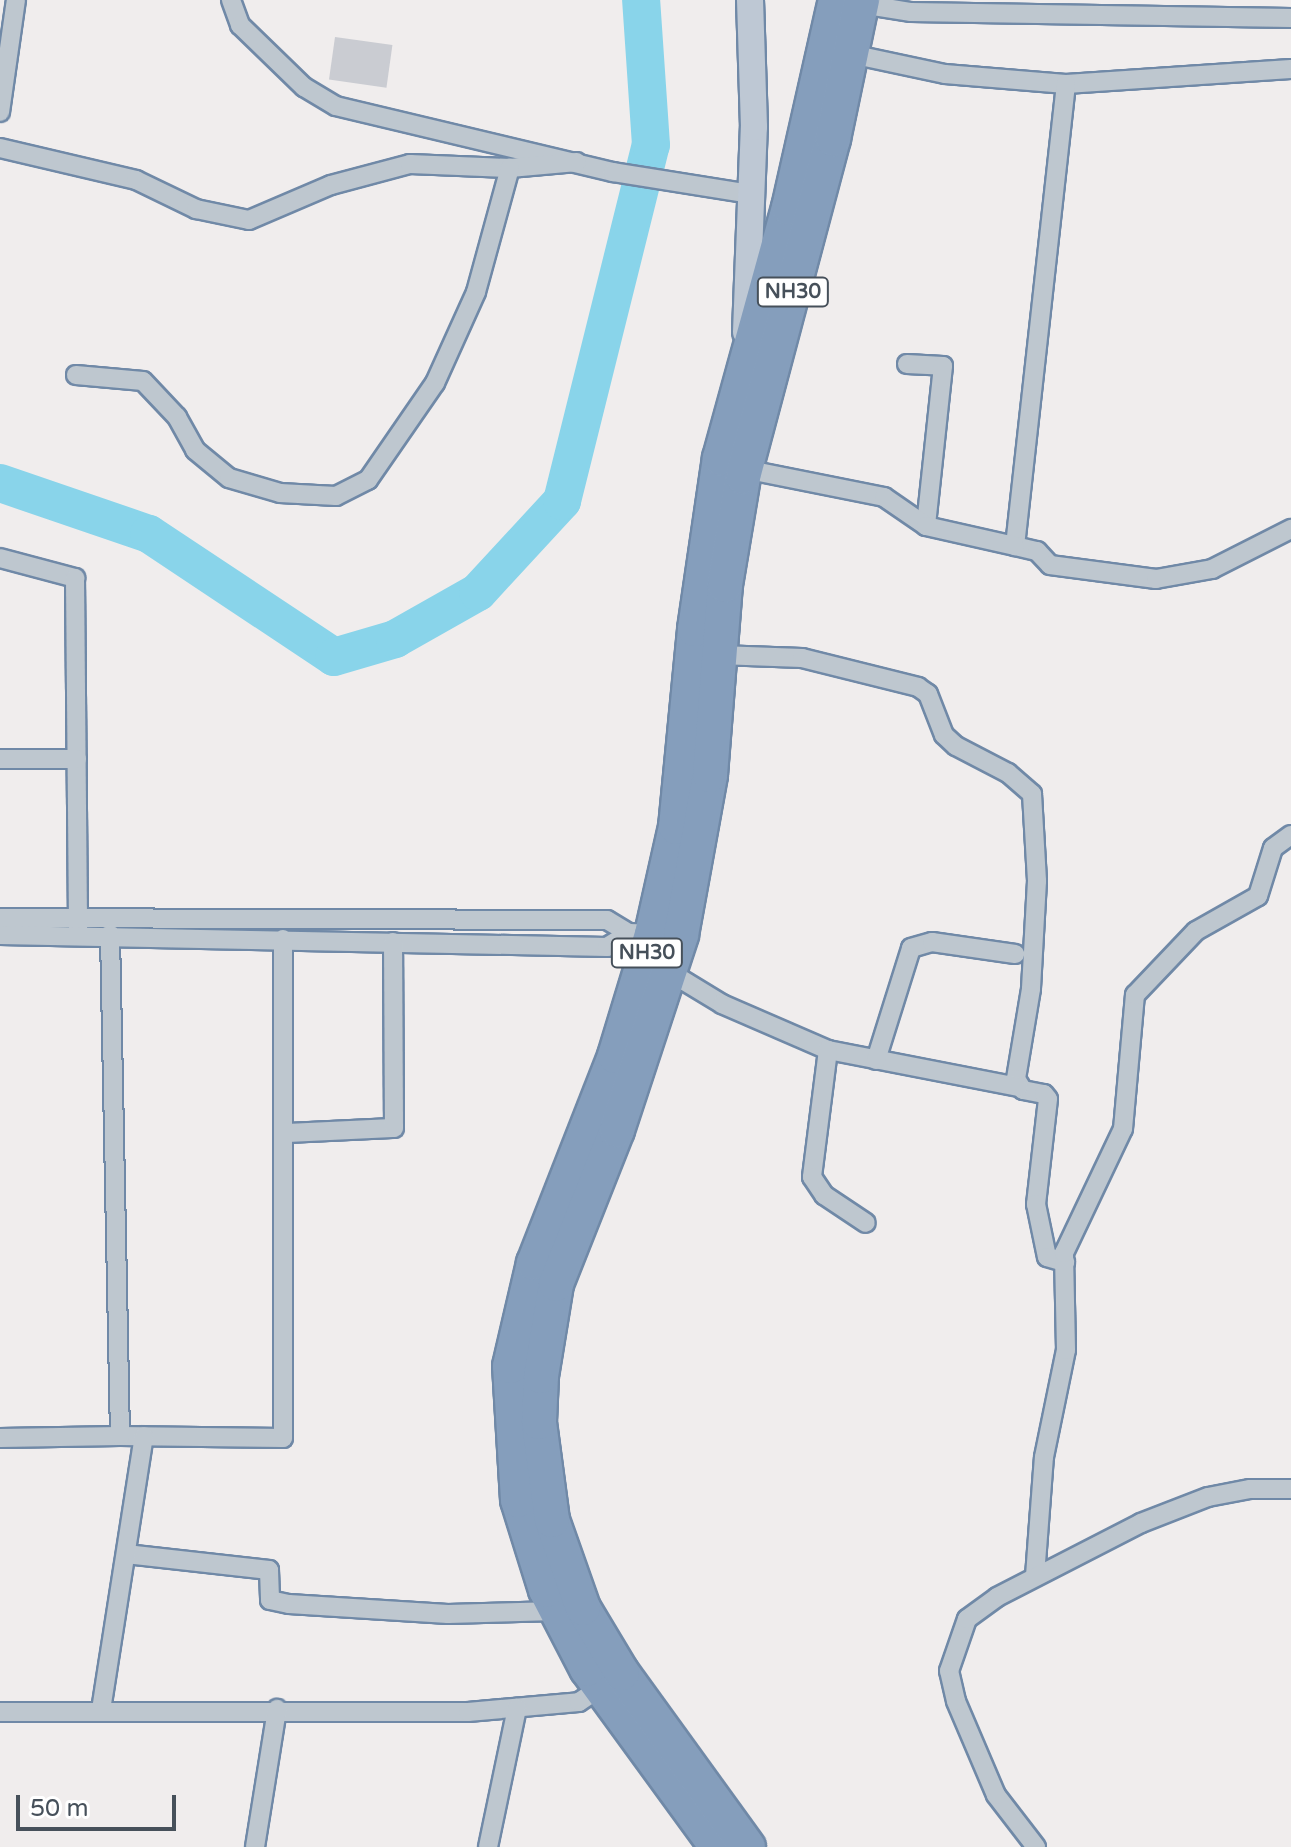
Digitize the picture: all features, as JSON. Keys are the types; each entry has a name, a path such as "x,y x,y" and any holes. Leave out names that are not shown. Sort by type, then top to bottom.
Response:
{"highway":[{"name":"NH30","path":"717,1847 611,1681 583,1608 552,1520 539,1422 541,1376 556,1284 671,973 654,934 676,827 713,496 755,379 851,54 850,1"},
{"name":"NH30","path":"748,1847 556,1611 531,1553 518,1500 510,1396 514,1335 534,1263 615,1056 710,775 719,655 755,379 789,208 850,1"}],"street":[{"path":"0,112 16,0"},
{"path":"231,0 240,25 304,87 336,106 613,172 750,194"},
{"path":"750,0 750,194 755,379"},
{"path":"850,1 940,13 1291,18"},
{"path":"851,54 945,74 1066,84 1291,69"},
{"path":"1015,546 1066,84"},
{"path":"0,148 136,180 196,209 249,220 331,185 410,164 510,168 577,162"},
{"path":"76,375 143,381 177,417 195,450 229,478 280,493 336,496 368,480 435,383 476,292 510,168"},
{"path":"907,364 943,366 926,526"},
{"path":"744,469 884,497 926,526 1037,551 1050,565 1156,579 1212,569 1291,529"},
{"path":"0,558 75,578 78,926"},
{"path":"719,655 802,658 918,687 928,694 944,735 1032,794 1037,881 1029,1017 1018,1087"},
{"path":"0,759 77,759"},
{"path":"1035,1576 1044,1457 1066,1350 1064,1253 1123,1129 1135,995 1196,931 1258,896 1273,848 1291,835"},
{"path":"0,918 78,926 110,934 393,942 607,947 654,934"},
{"path":"0,935 78,926 607,920 654,934"},
{"path":"110,934 120,1436"},
{"path":"0,1438 283,1438 286,1133 283,939"},
{"path":"286,1133 394,1128 398,1119 393,942"},
{"path":"876,1060 911,948 932,942 1015,954"},
{"path":"671,973 722,1004 828,1050 1044,1094 1048,1099 1036,1204 1047,1257 1065,1262"},
{"path":"828,1050 812,1177 824,1195 866,1223"},
{"path":"101,1710 144,1436"},
{"path":"1036,1847 996,1795 969,1741 949,1671 967,1619 1035,1576 1141,1523 1208,1497 1250,1489 1291,1489"},
{"path":"126,1554 269,1570 270,1600 289,1604 448,1614 556,1611"},
{"path":"0,1712 517,1708 579,1702 611,1681"},
{"path":"488,1847 517,1708"},
{"path":"255,1847 277,1709"}],"building":[{"path":"335,37 392,45 386,88 329,80"}],"waterway":[{"path":"0,483 149,534 334,657 395,639 478,592 562,501 651,145 641,0"}]}
